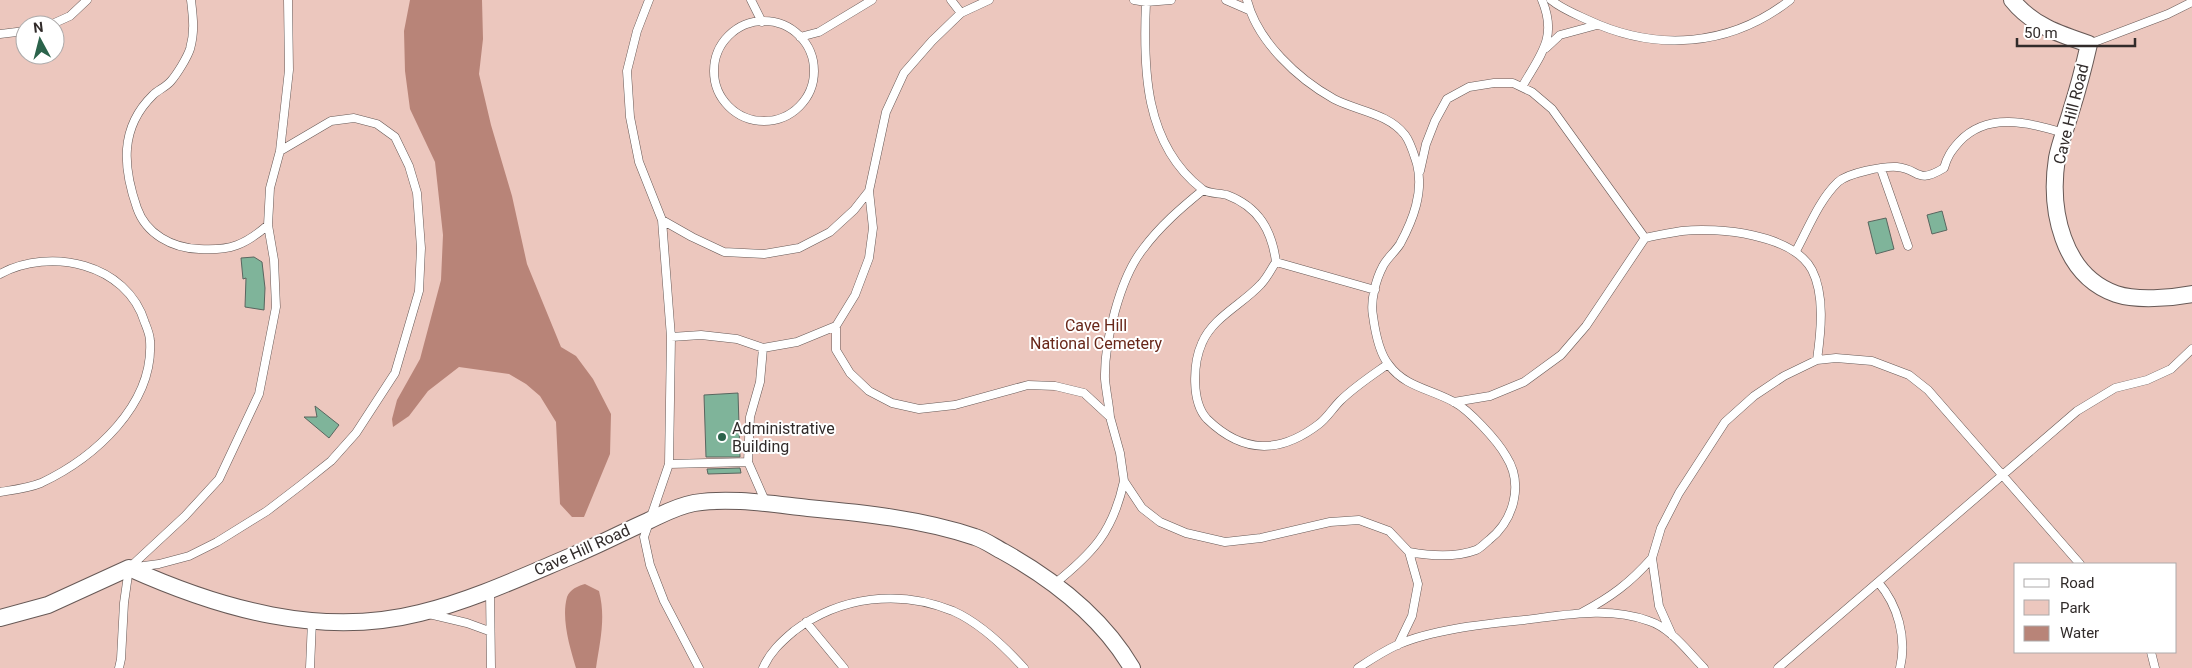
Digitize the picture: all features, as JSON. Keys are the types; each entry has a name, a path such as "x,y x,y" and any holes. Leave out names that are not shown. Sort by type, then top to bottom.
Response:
{"street":[{"name":"Cave Hill Road","path":"2012,0 2034,21 2051,32 2089,44 2080,84 2057,158 2056,198 2060,232 2072,258 2092,282 2117,294 2172,298 2192,294"},
{"name":"Cave Hill Road","path":"129,568 155,580 235,608 312,622 351,623 421,613 490,590 578,554 675,508 695,503 766,503 893,519 947,529 978,538 1026,565 1087,611 1107,633 1132,668"},
{"path":"0,618 48,606 129,568"}],"lane":[{"path":"65,18 87,0"},
{"path":"191,0 194,26 190,50 171,81 152,96 138,115 127,141 126,164 132,193 140,217 158,238 190,249 218,250 249,241 268,225"},
{"path":"119,668 129,568 185,516 219,479 259,394 276,307 274,260 268,225 270,188 280,151 289,70 288,0"},
{"path":"649,0 637,31 628,71 630,117 639,162 662,220 671,337 670,464 648,520 644,537 650,565 664,600 699,668"},
{"path":"751,0 762,22"},
{"path":"800,36 819,32 872,0"},
{"path":"951,0 961,13"},
{"path":"989,0 961,13 932,41 904,73 886,112 869,191 873,228 869,258 855,295 836,326 836,350 850,374 869,391 892,403 919,409 956,405 1028,384 1055,386 1084,393 1110,417"},
{"path":"1134,0 1146,2 1171,0"},
{"path":"1226,0 1249,10"},
{"path":"1247,0 1249,10 1281,60 1335,99 1384,119 1404,134 1414,154 1420,175"},
{"path":"1542,0 1547,12 1548,21 1546,48"},
{"path":"1550,0 1610,31 1636,37 1689,41 1719,36 1748,27 1772,14 1790,0"},
{"path":"1146,2 1144,44 1146,82 1154,118 1167,150 1203,190 1228,196 1250,208 1265,224 1274,242 1276,262 1261,285 1221,318 1202,341 1195,365 1196,391 1204,416 1220,432 1242,444 1268,447 1297,438 1321,423 1340,402 1388,364"},
{"path":"2089,44 2168,14 2192,2"},
{"path":"762,22 776,23 789,28 800,36 809,50 814,67 812,84 805,99 794,111 778,119 762,121 745,118 731,109 720,96 714,80 714,63 720,47 731,34 746,25 762,22"},
{"path":"1522,87 1546,48 1560,35 1598,25"},
{"path":"0,34 15,33"},
{"path":"1409,552 1430,556 1453,555 1477,550 1497,534 1509,518 1514,498 1516,477 1506,456 1474,418 1454,402 1404,380 1388,364 1378,342 1372,314 1375,290 1383,266 1399,245 1418,202 1420,175 1426,144 1435,121 1447,99 1469,87 1494,83 1513,83 1532,92 1552,109 1645,238"},
{"path":"129,568 159,564 189,556 217,542 267,511 331,461 356,433 395,372 418,291 421,248 417,193 409,166 395,137 377,124 354,118 331,121 280,151"},
{"path":"1796,251 1822,203 1839,181 1869,170 1898,167 1919,176 1931,176 1944,168 1948,154 1966,135 1991,122 2020,122 2064,133"},
{"path":"1881,169 1908,246"},
{"path":"1053,585 1075,568 1093,549 1108,530 1120,503 1124,481 1120,453 1110,417 1105,378 1108,347 1115,310 1127,279 1142,250 1161,227 1203,190"},
{"path":"662,220 724,252 764,254 799,248 830,232 854,210 869,191"},
{"path":"1454,402 1490,396 1524,382 1561,355 1586,326 1645,238 1684,231 1723,231 1766,238 1796,251 1812,270 1821,302 1821,330 1817,360"},
{"path":"0,274 13,267 42,261 72,262 98,270 124,286 142,312 150,340 147,376 133,404 112,433 78,461 39,484 0,492"},
{"path":"1276,262 1375,290"},
{"path":"671,337 701,335 737,339 763,348 797,342 836,326"},
{"path":"763,348 760,382 750,417 748,462 766,503"},
{"path":"1778,668 2077,410 2115,388 2147,380 2171,369 2192,349"},
{"path":"1672,635 1659,606 1652,558 1661,528 1679,493 1725,422 1754,396 1784,376 1817,360 1836,358 1872,361 1909,376 1928,390 2079,563"},
{"path":"670,464 748,462"},
{"path":"1124,481 1142,508 1160,522 1186,533 1225,542 1261,538 1330,522 1359,520 1389,530 1409,552 1418,584 1412,616 1398,645"},
{"path":"1580,613 1610,597 1634,578 1652,558"},
{"path":"1878,582 1887,593 1898,616 1903,656 1900,668"},
{"path":"490,590 489,631 491,668"},
{"path":"763,668 769,654 786,637 806,622 826,611 858,600 890,598 924,602 952,611 975,622 1024,668"},
{"path":"421,613 468,623 489,631"},
{"path":"1358,668 1398,645 1431,635 1484,624 1580,613 1606,613 1651,621 1672,635 1704,668"},
{"path":"310,668 312,622"},
{"path":"806,622 844,668"},
{"path":"2151,653 2155,668"}],"green space":[{"name":"Cave Hill National Cemetery","path":"0,0 2192,0 2192,668 0,668"}],"water":[{"path":"410,0 482,0 483,39 479,74 491,125 512,196 527,264 561,347 576,356 593,379 611,414 610,454 584,517 572,517 560,504 556,422 540,396 526,384 509,374 459,367 428,391 409,416 393,427 392,419 397,400 420,359 441,280 443,235 435,162 410,109 405,71 404,31"},
{"path":"585,584 599,591 601,601 602,630 596,668 576,668 566,624 565,606 568,594 574,588"}],"building":[{"path":"1942,211 1947,230 1932,234 1927,215"},
{"path":"1886,218 1894,249 1876,254 1868,222"},
{"path":"254,257 262,262 265,288 264,310 245,307 246,278 243,279 241,258"},
{"name":"Administrative Building","path":"738,393 740,457 706,457 704,395"},
{"path":"315,406 339,425 329,438 304,417 317,417"},
{"path":"740,468 741,473 708,474 707,469"}],"place":[{"name":"Administrative Building","path":"722,437"}]}
